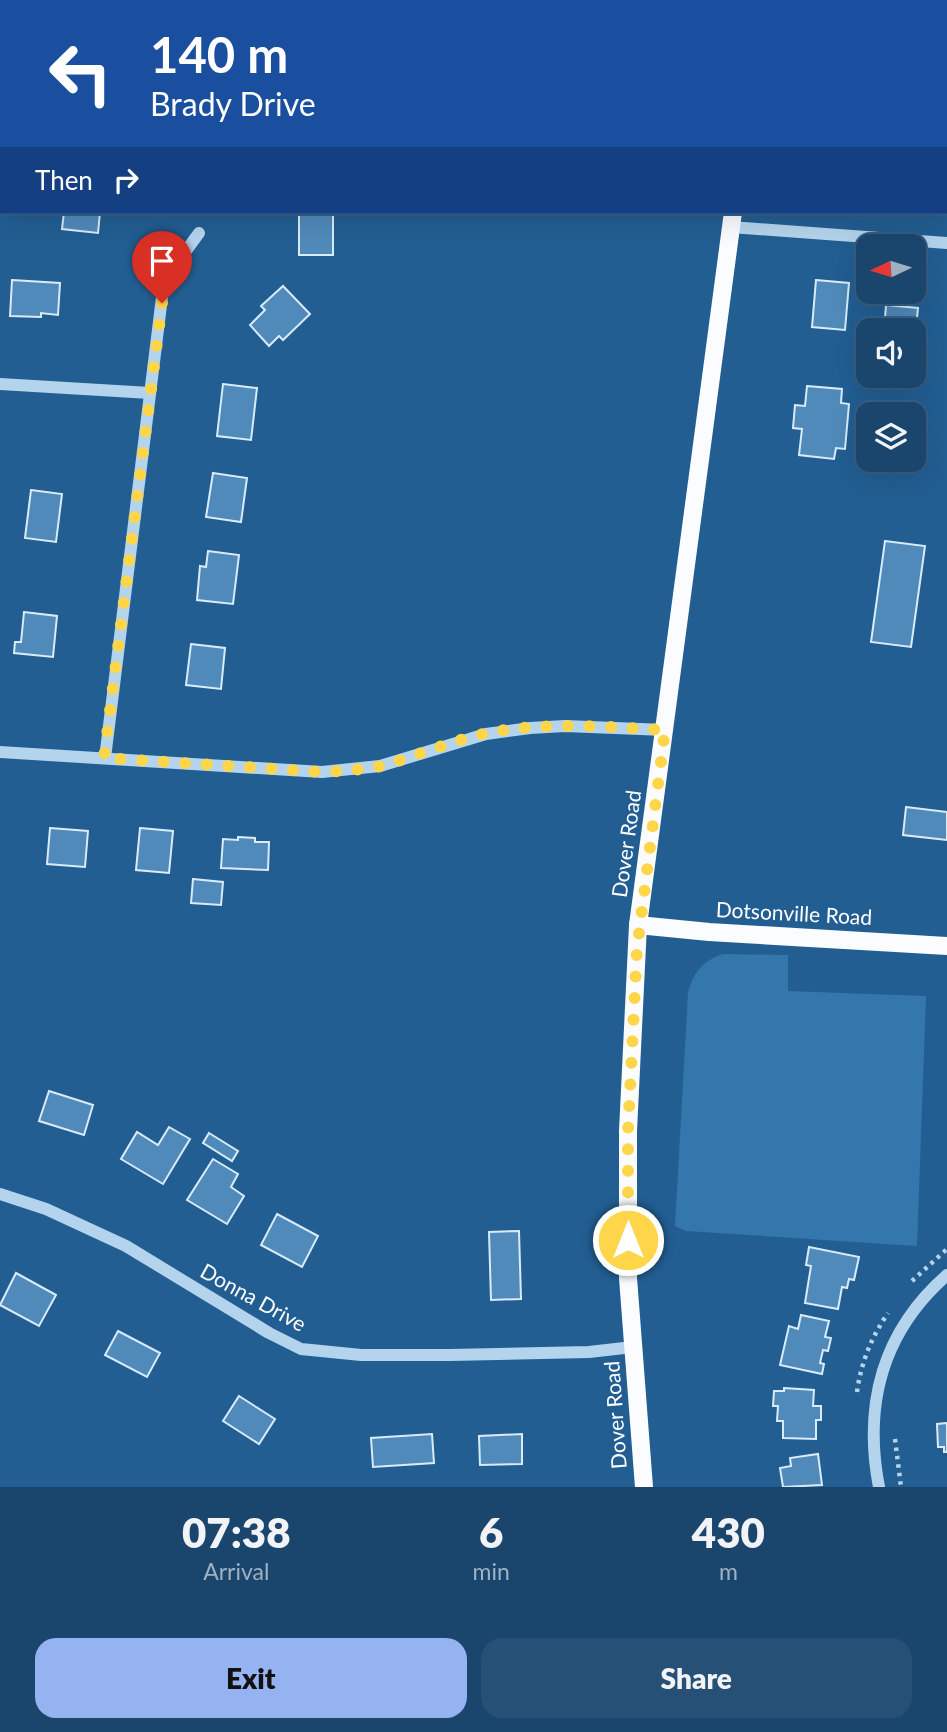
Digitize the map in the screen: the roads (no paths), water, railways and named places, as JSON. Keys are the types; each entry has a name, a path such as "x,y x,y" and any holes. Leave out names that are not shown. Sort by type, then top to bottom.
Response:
{"main road":[{"name":"Dover Road","path":"644,1487 628,1278 628,1131 639,925 732,219"},
{"name":"Dotsonville Road","path":"639,925 709,932 947,946"}],"street":[{"path":"732,219 947,243"},
{"path":"104,758 164,281 199,233"},
{"path":"0,384 150,393"},
{"path":"0,752 322,772 380,766 486,734 519,729 565,726 665,730"},
{"name":"Donna Drive","path":"0,1194 46,1209 126,1247 301,1349 361,1355 450,1355 589,1352 633,1347"},
{"path":"879,1487 873,1455 873,1417 880,1380 893,1345 908,1316 947,1275"}]}
